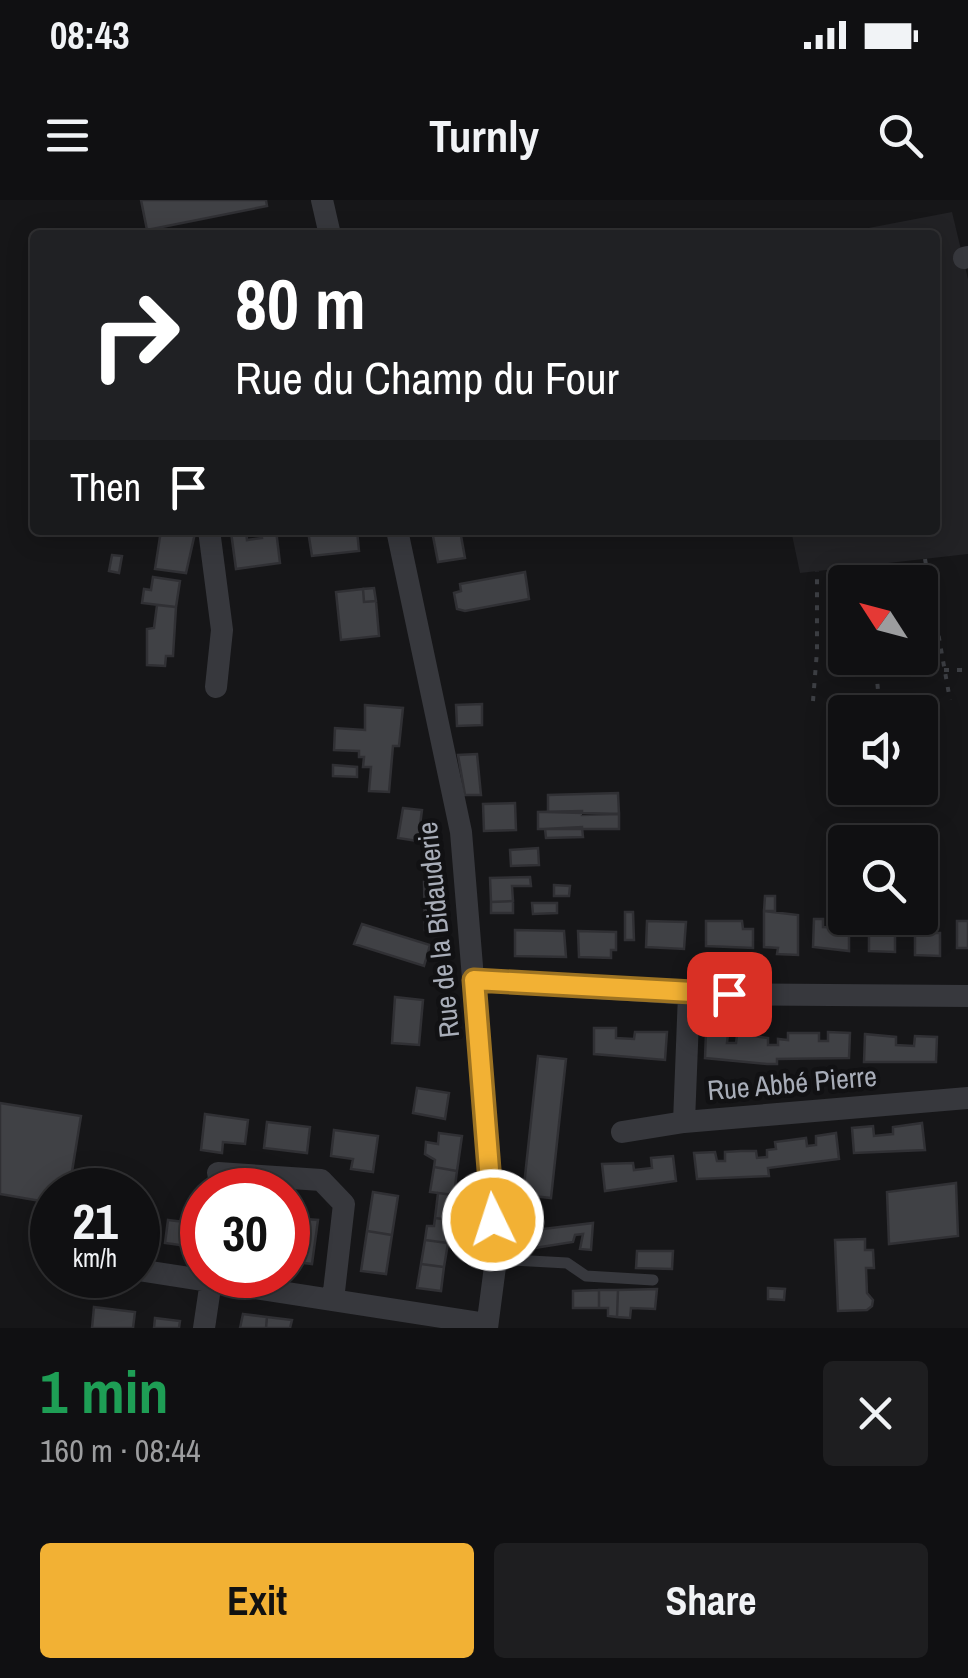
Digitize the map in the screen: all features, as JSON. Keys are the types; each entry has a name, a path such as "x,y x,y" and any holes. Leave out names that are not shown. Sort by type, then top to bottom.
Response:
{"street":[{"path":"322,200 329,230"},
{"path":"210,535 222,630 216,686"},
{"name":"Rue de la Bidauderie","path":"398,535 461,832 496,1259 487,1326"},
{"path":"474,980 689,994 968,996"},
{"path":"684,1122 689,994"},
{"name":"Rue Abbé Pierre","path":"622,1132 684,1122 968,1100"},
{"path":"310,1179 321,1180 344,1204 333,1300"},
{"path":"310,1296 487,1326"},
{"path":"204,1328 208,1298"}],"lane":[{"path":"496,1259 567,1262 586,1276 653,1280"}],"path":[{"path":"925,559 950,700"},
{"path":"813,701 817,571"},
{"path":"944,670 968,670"}],"shaded area":[{"path":"952,212 968,279 968,554 871,565 828,565 828,570 800,573 792,535 940,535 940,230 858,230"}],"building":[{"path":"141,200 266,200 267,206 147,230"},
{"path":"160,535 195,535 186,573 155,569"},
{"path":"231,535 246,535 247,540 277,535 280,563 236,569"},
{"path":"309,535 357,535 359,551 312,556"},
{"path":"433,535 461,535 465,558 438,562"},
{"path":"112,555 122,556 119,573 109,571"},
{"path":"525,572 529,599 465,611 457,609 454,593 461,591 460,584"},
{"path":"153,577 180,581 176,607 142,603 144,589 151,590"},
{"path":"374,588 376,601 364,602 363,589"},
{"path":"363,589 364,602 376,601 379,636 341,640 336,592"},
{"path":"157,605 176,607 173,656 166,656 165,666 147,665 147,629 154,628"},
{"path":"482,704 482,725 457,726 456,705"},
{"path":"365,705 403,708 399,746 393,746 389,792 369,791 371,767 363,767 364,757 359,757 359,751 334,750 335,728 365,730"},
{"path":"477,754 481,795 465,795 458,755"},
{"path":"333,765 357,767 357,777 333,776"},
{"path":"618,793 619,814 548,812 548,795"},
{"path":"515,803 516,830 484,831 483,804"},
{"path":"403,808 422,810 420,825 426,825 424,842 398,838"},
{"path":"582,811 582,815 619,814 619,829 538,829 538,812"},
{"path":"582,827 583,837 546,838 545,829"},
{"path":"538,848 539,865 511,866 510,850"},
{"path":"530,877 531,886 512,886 513,901 491,902 490,878"},
{"path":"424,882 443,883 445,930 425,930"},
{"path":"554,885 570,886 569,896 554,896"},
{"path":"765,896 775,896 775,911 764,911"},
{"path":"513,901 513,913 491,913 491,902"},
{"path":"532,903 557,903 557,913 533,914"},
{"path":"764,911 798,915 798,955 777,954 778,948 764,947"},
{"path":"625,912 633,912 634,940 625,940"},
{"path":"814,919 823,919 828,935 849,935 849,951 813,947"},
{"path":"647,921 686,922 684,949 646,947"},
{"path":"706,921 742,921 743,929 753,929 753,948 706,946"},
{"path":"957,921 968,921 968,948 957,948"},
{"path":"362,924 430,945 424,966 354,944"},
{"path":"515,930 564,931 566,957 515,956"},
{"path":"578,931 616,932 616,950 611,950 611,958 579,957"},
{"path":"940,933 940,956 915,955 915,935"},
{"path":"869,935 895,935 895,952 869,951"},
{"path":"395,997 423,1000 419,1045 392,1043"},
{"path":"594,1028 616,1028 616,1038 634,1039 635,1032 667,1032 665,1060 594,1054"},
{"path":"828,1032 850,1033 849,1058 777,1059 777,1064 767,1064 705,1058 706,1033 728,1034 727,1043 736,1043 737,1035 768,1038 768,1045 778,1045 778,1039 788,1040 788,1033 819,1033 819,1041 828,1041"},
{"path":"865,1034 896,1037 896,1045 914,1046 915,1036 937,1037 936,1062 864,1062"},
{"path":"538,1056 566,1059 551,1198 523,1195"},
{"path":"417,1088 449,1093 445,1119 413,1113"},
{"path":"0,1103 81,1116 73,1168 30,1168 30,1199 0,1194"},
{"path":"205,1114 248,1120 245,1144 223,1142 222,1153 201,1150"},
{"path":"267,1122 310,1127 307,1153 264,1148"},
{"path":"922,1123 925,1150 854,1153 852,1128 873,1126 874,1136 893,1134 893,1127"},
{"path":"334,1130 378,1136 373,1172 351,1169 353,1159 331,1156"},
{"path":"439,1133 462,1136 457,1171 434,1167 435,1160 425,1154 426,1142 438,1144"},
{"path":"836,1133 839,1159 768,1168 769,1176 697,1179 694,1153 715,1152 717,1161 725,1161 725,1152 756,1151 757,1158 767,1157 767,1150 776,1149 775,1142 806,1138 807,1146 816,1145 816,1136"},
{"path":"673,1156 676,1181 605,1191 602,1164 633,1163 634,1170 652,1168 651,1158"},
{"path":"434,1167 457,1171 454,1195 430,1192"},
{"path":"956,1183 958,1236 889,1244 887,1192"},
{"path":"373,1192 398,1196 392,1235 367,1231"},
{"path":"438,1193 462,1196 458,1221 435,1218"},
{"path":"435,1218 458,1221 455,1244 425,1240 427,1226 434,1226"},
{"path":"310,1219 318,1220 310,1264"},
{"path":"168,1220 180,1221 180,1245 165,1243"},
{"path":"593,1223 591,1250 580,1249 583,1234 575,1235 573,1242 528,1249 526,1231"},
{"path":"367,1231 392,1235 386,1274 361,1271"},
{"path":"865,1239 865,1250 873,1250 874,1268 866,1268 872,1306 867,1310 838,1311 835,1240"},
{"path":"425,1240 448,1243 444,1267 421,1264"},
{"path":"637,1251 673,1251 672,1269 636,1268"},
{"path":"421,1264 444,1267 441,1291 417,1288"},
{"path":"768,1288 785,1289 784,1300 768,1299"},
{"path":"657,1289 655,1309 631,1308 630,1318 617,1317 618,1290"},
{"path":"599,1290 618,1290 617,1317 608,1316 608,1308 599,1308"},
{"path":"599,1290 599,1308 573,1308 573,1291"},
{"path":"94,1307 135,1312 133,1328 92,1328"},
{"path":"243,1314 267,1317 266,1328 240,1328"},
{"path":"267,1317 292,1320 290,1328 266,1328"},
{"path":"155,1318 180,1321 179,1328 154,1328"}],"route":[{"path":"493,1220 474,980 729,994"}]}
